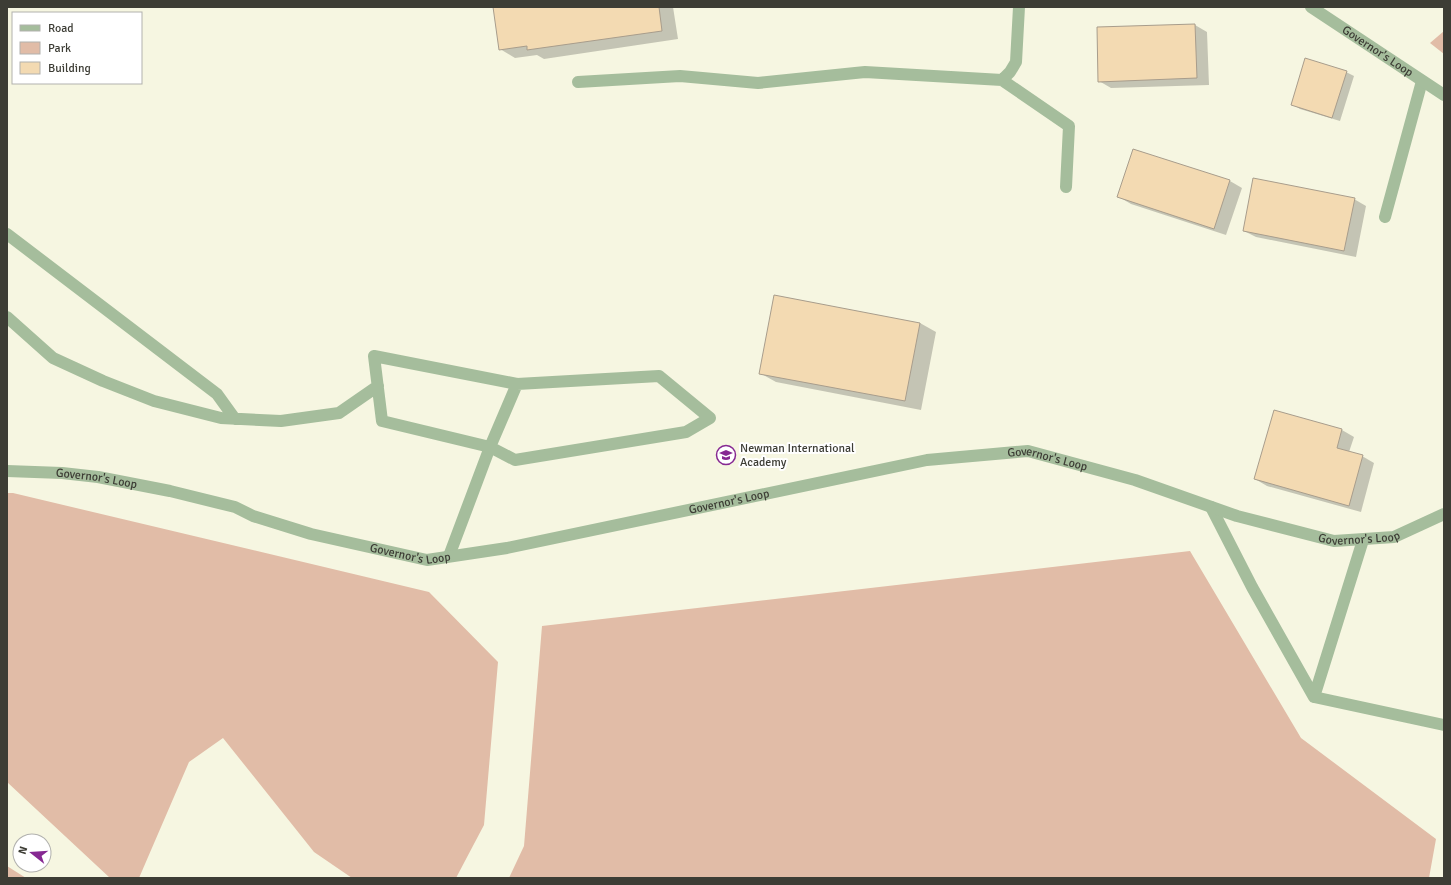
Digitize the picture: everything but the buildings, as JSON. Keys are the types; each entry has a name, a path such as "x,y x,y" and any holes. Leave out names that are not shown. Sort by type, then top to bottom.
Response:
{"street":[{"path":"1002,80 1010,72 1016,62 1019,7"},
{"name":"Governor's Loop","path":"1311,7 1444,95"},
{"path":"578,82 680,76 758,83 865,72 1002,80 1069,126 1066,187"},
{"path":"1385,216 1422,81"},
{"path":"7,234 217,394 235,419"},
{"path":"7,317 54,358 103,381 154,401 221,418 281,421 339,413 378,386"},
{"path":"374,356 517,384 659,376 710,418 686,432 515,460 490,447 382,420 374,356"},
{"path":"449,556 490,447 517,384"},
{"name":"Governor's Loop","path":"7,471 62,473 134,483 235,508 253,516 311,534 427,560 507,548 927,460 1028,452 1136,480 1237,516 1334,541 1394,537 1444,514"},
{"path":"1211,507 1252,588 1314,697 1444,725"},
{"path":"1314,697 1363,540"}],"green space":[{"path":"1444,31 1444,54 1430,43"},
{"path":"7,493 13,493 429,592 498,662 484,825 456,878 352,878 314,852 223,738 189,762 139,878 110,878 7,782"},
{"path":"1190,551 1301,738 1436,839 1429,878 509,878 524,846 542,626"},
{"path":"7,866 12,869 12,873 18,873 26,878 7,878"}],"place":[{"name":"Newman International Academy","path":"726,455"}]}
